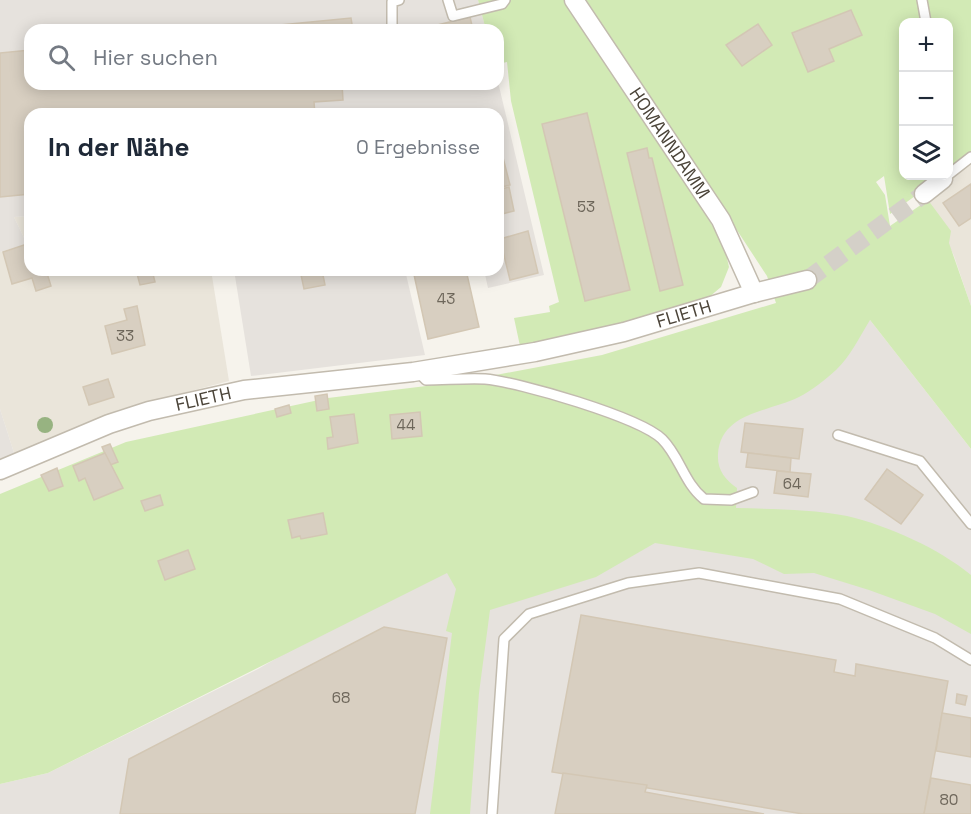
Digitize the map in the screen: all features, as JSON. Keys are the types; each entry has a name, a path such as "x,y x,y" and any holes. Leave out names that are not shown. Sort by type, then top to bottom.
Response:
{"street":[{"name":"HOMANNDAMM","path":"574,0 721,220 754,293"},
{"path":"924,194 940,180"},
{"name":"FLIETH","path":"0,470 109,424 148,411 244,390 417,371 513,356 624,332 754,293 807,280"}],"lane":[{"path":"392,24 392,2 399,0"},
{"path":"448,0 453,16 502,4 505,0"},
{"path":"922,0 925,18"},
{"path":"953,170 971,157"},
{"name":"FLIETH","path":"417,371 426,380 487,379 589,406 647,428 663,440 688,481 704,499 732,500 753,492"},
{"path":"838,435 920,461 971,524"},
{"path":"492,814 504,639 529,614 628,583 699,573 840,600 935,638 971,660"}],"shaded area":[{"path":"0,0 478,0 484,24 24,24 24,90 500,90 544,275 488,288 485,276 504,276 504,108 24,108 24,216 14,217 24,238 24,245 0,252"},
{"path":"971,157 971,306 954,256 928,200 948,180 953,180 953,175"},
{"path":"24,216 24,238 14,217"},
{"path":"24,245 24,276 212,276 229,381 118,410 15,456 0,409 0,252"},
{"path":"235,276 406,276 425,355 251,376"},
{"path":"870,320 971,449 971,814 0,814 0,784 48,773 258,669 669,432"},
{"path":"0,409 15,456 0,459"}],"green space":[{"path":"478,0 568,0 673,160 724,245 729,267 721,287 708,298 624,327 520,346 514,318 550,312 549,306 559,302 511,101 507,62 504,63 504,24 484,24"},
{"path":"586,0 971,0 971,155 953,169 953,18 899,18 899,180 937,180 890,214 884,176 876,182 885,195 890,226 928,200 951,231 949,243 971,306 971,449 870,320 850,353 836,370 799,397 737,421 721,440 718,454 723,474 737,488 736,508 806,511 847,516 912,539 958,565 971,575 971,634 935,614 814,573 784,574 753,559 655,543 596,577 490,610 479,693 470,814 430,814 452,633 446,631 456,589 447,573 48,773 0,784 0,494 126,442 328,398 459,382 602,355 776,303 767,276"}],"building":[{"path":"851,10 862,35 829,49 834,61 808,72 792,33"},
{"path":"470,17 472,24 441,24"},
{"path":"351,18 352,24 290,24"},
{"path":"758,24 772,45 742,66 726,45"},
{"path":"24,51 24,90 342,90 343,100 314,102 314,108 24,108 24,195 0,197 0,53"},
{"path":"587,113 630,290 585,301 542,124"},
{"path":"647,148 649,158 652,158 683,285 660,291 627,153"},
{"path":"504,162 510,185 504,186"},
{"path":"971,184 971,218 959,226 943,203"},
{"path":"509,187 514,211 504,214 504,188"},
{"path":"528,231 538,273 510,280 504,255 504,238"},
{"path":"24,245 24,276 48,276 51,286 36,291 32,278 12,284 3,252"},
{"path":"138,276 154,276 155,282 140,285"},
{"path":"301,276 323,276 325,285 304,289"},
{"path":"414,276 467,276 479,327 428,339"},
{"path":"137,306 145,345 112,354 105,326 127,320 124,309"},
{"path":"108,379 114,397 89,405 83,387"},
{"path":"327,394 329,409 317,411 315,396"},
{"path":"289,405 291,413 277,417 275,409"},
{"path":"420,412 422,436 392,439 390,415"},
{"path":"354,414 358,443 328,449 327,438 333,437 330,417"},
{"path":"745,423 803,429 799,459 741,452"},
{"path":"110,444 118,462 110,465 102,447"},
{"path":"105,453 123,488 94,500 85,478 79,481 73,466"},
{"path":"748,453 791,458 790,472 746,467"},
{"path":"57,468 63,486 49,491 41,475"},
{"path":"887,469 923,495 901,524 865,499"},
{"path":"777,471 811,474 808,497 774,493"},
{"path":"160,495 163,505 145,511 141,501"},
{"path":"323,513 327,534 301,539 300,536 292,538 288,520"},
{"path":"188,550 195,569 165,580 158,561"},
{"path":"581,615 836,660 834,672 855,676 856,664 948,681 924,814 803,814 552,772"},
{"path":"384,627 447,638 415,814 120,814 129,759"},
{"path":"957,694 967,696 965,705 956,703"},
{"path":"942,713 971,718 971,757 936,751"},
{"path":"563,773 647,785 645,792 764,814 555,814"},
{"path":"931,778 971,785 971,814 924,814"}],"tunnel":[{"path":"807,280 924,194"}]}
